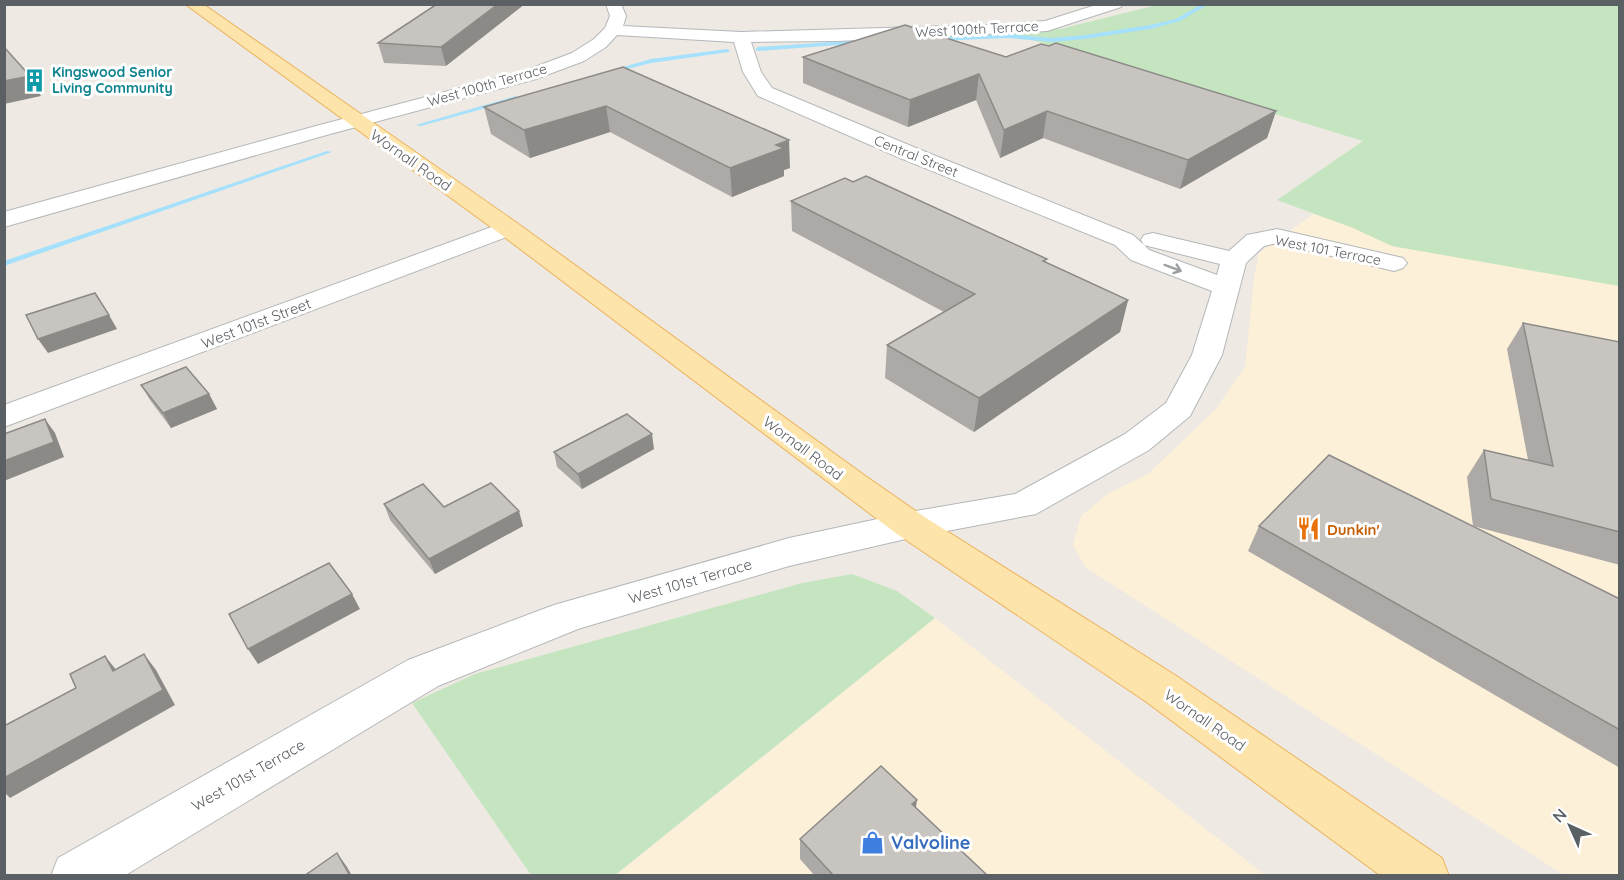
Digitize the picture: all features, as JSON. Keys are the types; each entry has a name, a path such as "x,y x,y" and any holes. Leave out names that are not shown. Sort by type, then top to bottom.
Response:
{"main road":[{"name":"Wornall Road","path":"192,4 508,228 910,525 1160,688 1424,876"}],"street":[{"path":"613,30 618,16 614,4"},
{"name":"West 100th Terrace","path":"4,220 356,121 530,75 578,57 600,43 613,30 741,37 837,36 1043,26 1116,4"},
{"name":"Central Street","path":"741,37 752,72 765,92 908,153 1125,240 1140,255 1231,274"},
{"name":"West 101st Street","path":"4,417 508,228"},
{"name":"West 101 Terrace","path":"1231,274 1256,240 1277,236 1394,263"},
{"name":"West 101st Terrace","path":"92,871 423,673 568,616 789,552 910,525 1023,505 1137,442 1179,409 1207,355 1231,274"}],"shaded area":[{"path":"1314,214 1354,228 1392,246 1619,286 1619,875 1564,875 1085,567 1073,545 1081,516 1109,493 1148,474 1215,410 1245,367 1254,278 1259,253"},
{"path":"935,618 1265,875 615,876"}],"green space":[{"path":"1157,5 1619,5 1619,286 1392,246 1353,228 1277,200 1363,141 1003,31 1060,29"},
{"path":"852,574 897,591 935,618 615,875 531,875 412,703 475,674 802,583"}],"building":[{"path":"437,4 498,4 441,47 378,43"},
{"path":"905,25 1006,57 1041,44 1049,46 1056,43 1276,111 1188,160 1047,111 1004,130 979,74 910,100 803,57"},
{"path":"4,47 30,76 4,81"},
{"path":"623,67 789,140 776,145 784,148 730,168 606,106 524,130 484,107"},
{"path":"866,176 1047,259 1043,261 1128,300 979,398 887,345 975,294 791,201 845,178 853,182"},
{"path":"95,293 109,315 38,339 26,315"},
{"path":"1523,323 1620,342 1620,532 1491,499 1484,450 1553,466"},
{"path":"186,367 209,394 163,413 141,385"},
{"path":"627,414 652,434 578,474 554,452"},
{"path":"45,419 54,442 4,461 4,434"},
{"path":"1329,455 1620,599 1620,730 1259,526"},
{"path":"491,483 519,511 429,559 384,504 423,484 444,507"},
{"path":"329,563 352,594 248,649 229,614"},
{"path":"144,654 163,690 4,778 4,726 76,688 70,674 105,656 113,671"},
{"name":"Valvoline","path":"881,766 917,800 912,804 988,876 834,876 800,839"},
{"path":"337,853 350,876 304,876"}],"waterway":[{"path":"934,39 1009,36 1052,40 1085,37 1150,27 1178,20 1207,4"},
{"path":"758,49 862,42"},
{"path":"612,71 651,61 727,51"},
{"path":"419,125 516,98"},
{"path":"4,264 329,152"}],"place":[{"name":"Kingswood Senior Living Community","path":"34,80"},
{"name":"Dunkin'","path":"1309,529"},
{"name":"Valvoline","path":"873,842"}]}
